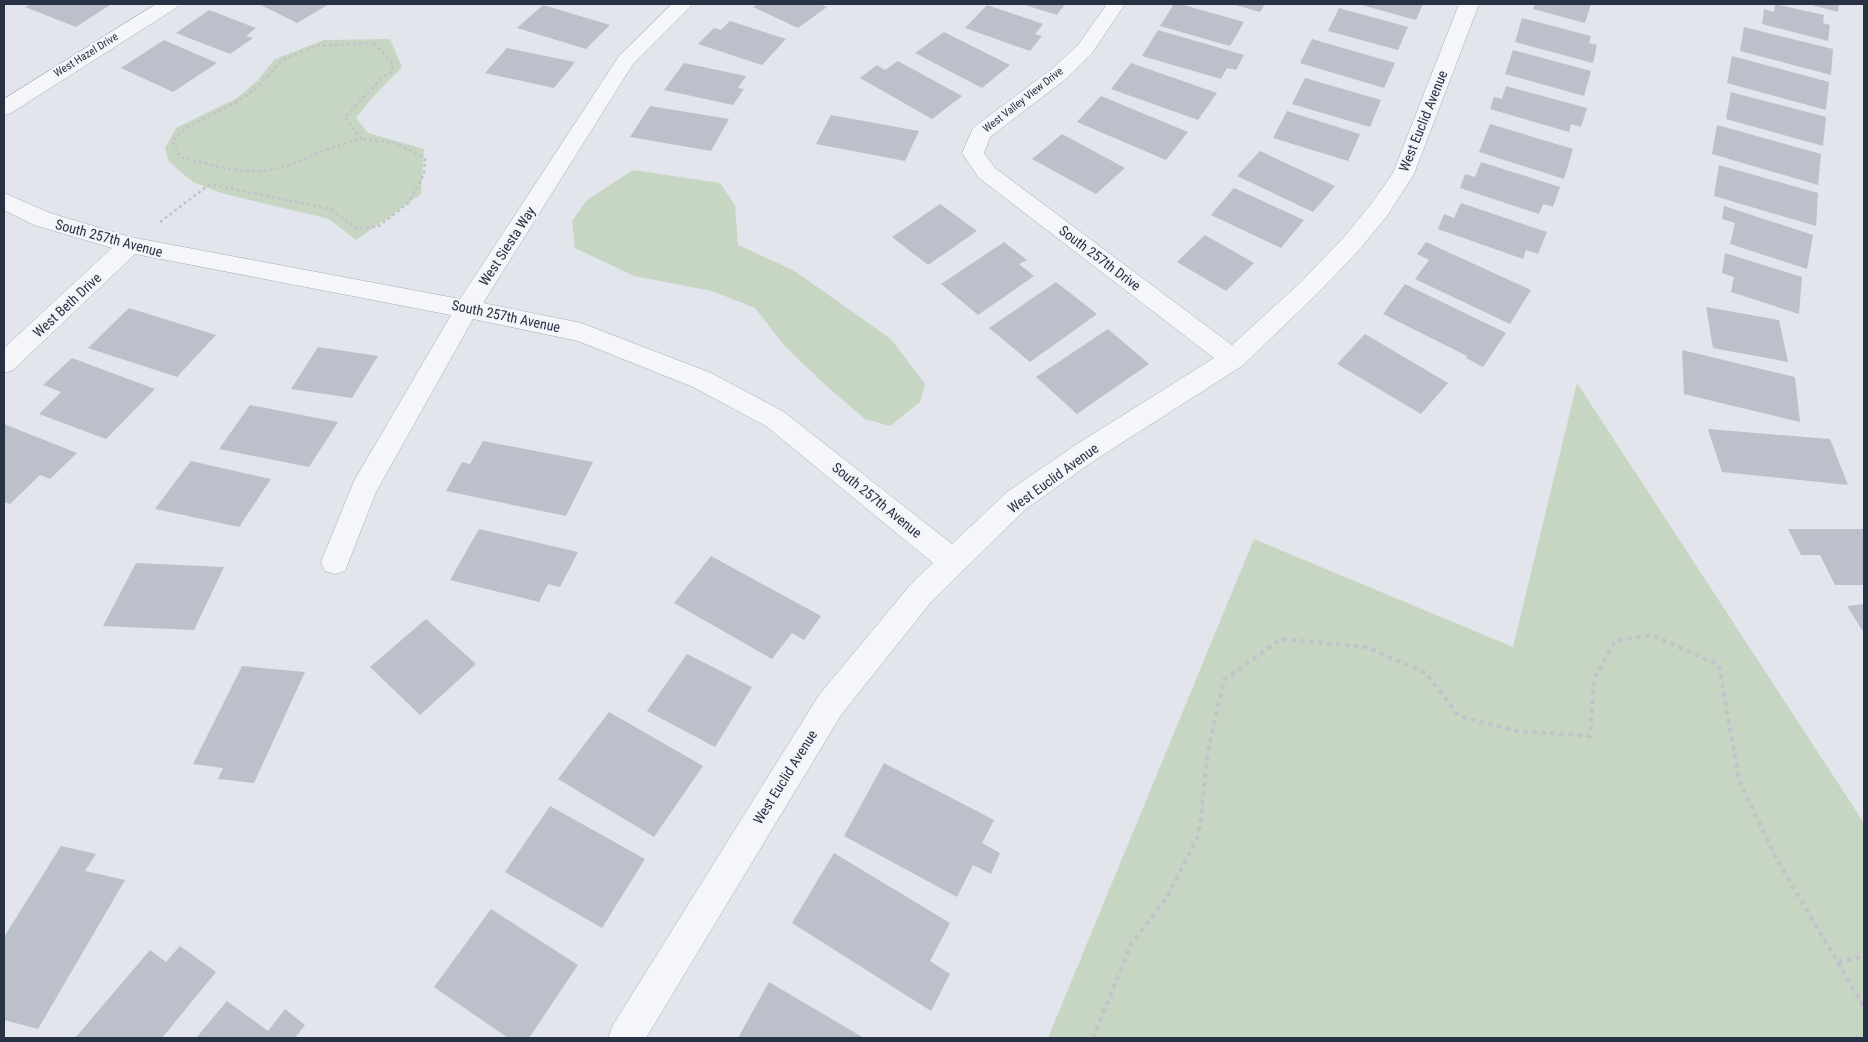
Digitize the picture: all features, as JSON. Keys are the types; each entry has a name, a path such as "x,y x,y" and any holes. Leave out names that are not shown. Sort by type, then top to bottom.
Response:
{"street":[{"name":"West Hazel Drive","path":"4,108 168,4"},
{"name":"West Siesta Way","path":"335,562 364,489 467,308 626,60 683,4"},
{"name":"West Valley View Drive","path":"973,153 981,133 1060,73 1085,49 1116,4"},
{"name":"West Euclid Avenue","path":"626,1038 830,704 921,593 952,561 1018,500 1086,452 1233,359 1309,288 1352,243 1403,174 1469,4"},
{"name":"South 257th Drive","path":"973,153 987,173 1233,359"},
{"name":"South 257th Avenue","path":"4,202 42,219 130,245 467,308 580,332 637,353 702,380 775,419 836,466 952,561"},
{"name":"West Beth Drive","path":"4,363 130,245"}],"path":[{"path":"130,245 210,184 330,209 358,229 379,226 408,203 424,174 425,158 396,143 361,139 346,141 272,170 210,165 180,157 172,141 186,128 238,101 260,85 281,61 314,46 374,42 391,62 393,70 381,79 345,117 361,139"},
{"path":"1093,1038 1131,944 1167,898 1199,834 1208,751 1224,680 1281,639 1366,646 1426,673 1459,716 1516,731 1590,736 1594,678 1615,641 1652,635 1719,665 1739,780 1776,858 1864,1007"},
{"path":"1838,962 1864,956"}],"green space":[{"path":"390,39 402,67 372,98 356,118 368,133 424,149 421,194 356,240 329,219 221,193 193,182 169,162 165,148 176,128 237,98 258,80 275,59 324,40"},
{"path":"633,170 720,183 735,205 738,245 793,270 891,339 925,384 920,402 890,426 865,419 823,383 783,344 755,308 712,291 634,276 575,248 572,221 587,200"},
{"path":"1577,383 1864,823 1864,1038 1048,1038 1254,539 1513,647"}],"building":[{"path":"31,4 110,5 76,27 25,7"},
{"path":"259,4 329,4 297,23"},
{"path":"757,4 820,4 827,7 798,28 753,7"},
{"path":"1022,4 1065,4 1057,15"},
{"path":"1174,4 1244,22 1230,46 1160,26"},
{"path":"1232,4 1265,4 1260,12"},
{"path":"1358,4 1423,4 1416,20"},
{"path":"1535,4 1591,4 1585,23 1533,9"},
{"path":"1775,4 1824,15 1823,23 1830,25 1828,41 1762,24 1764,9 1774,12"},
{"path":"1808,4 1839,4 1838,12"},
{"path":"543,5 610,25 586,49 517,28"},
{"path":"987,5 1043,24 1035,34 1042,36 1030,51 965,28"},
{"path":"1339,8 1408,27 1398,50 1328,31"},
{"path":"209,10 256,28 246,36 253,38 230,54 176,33"},
{"path":"1522,18 1591,36 1589,43 1597,45 1593,63 1515,42"},
{"path":"730,21 786,39 762,65 698,44 714,28 721,30"},
{"path":"1744,27 1833,49 1831,75 1740,51"},
{"path":"1158,30 1244,55 1236,70 1227,68 1221,79 1142,56"},
{"path":"944,32 1010,65 982,88 915,53"},
{"path":"1312,39 1395,63 1384,88 1300,63"},
{"path":"164,40 217,63 173,92 121,68"},
{"path":"507,48 575,62 554,88 485,73"},
{"path":"1513,50 1591,71 1584,96 1505,74"},
{"path":"1732,56 1829,82 1826,110 1727,83"},
{"path":"898,61 962,96 932,119 860,78 877,65 885,70"},
{"path":"684,63 746,76 738,88 744,89 733,105 664,90"},
{"path":"1131,63 1217,93 1198,120 1111,89"},
{"path":"1305,78 1381,100 1370,127 1292,104"},
{"path":"1506,86 1587,108 1581,127 1571,124 1569,132 1490,109 1494,97 1502,99"},
{"path":"1731,92 1826,117 1823,146 1726,119"},
{"path":"1101,96 1188,132 1166,160 1077,122"},
{"path":"650,106 729,119 711,151 630,137"},
{"path":"1287,111 1360,134 1348,161 1273,138"},
{"path":"831,115 919,131 905,161 816,144"},
{"path":"1490,124 1573,149 1564,179 1479,152"},
{"path":"1717,125 1821,154 1818,185 1712,154"},
{"path":"1062,134 1125,168 1096,194 1032,159"},
{"path":"1260,151 1335,186 1313,212 1237,176"},
{"path":"1481,162 1560,187 1553,207 1543,204 1539,214 1460,188 1465,174 1475,177"},
{"path":"1719,165 1818,193 1816,226 1714,196"},
{"path":"1234,188 1304,220 1281,248 1211,215"},
{"path":"1461,203 1547,232 1538,254 1526,250 1523,259 1438,229 1444,214 1454,218"},
{"path":"940,204 977,231 928,265 892,237"},
{"path":"1724,206 1813,235 1807,269 1730,244 1735,223 1722,219"},
{"path":"1205,235 1254,263 1226,291 1177,262"},
{"path":"1004,242 1027,260 1019,264 1034,276 978,315 941,284"},
{"path":"1426,242 1531,290 1510,324 1415,279 1429,260 1417,254"},
{"path":"1725,253 1802,277 1799,314 1731,292 1734,277 1722,273"},
{"path":"1056,282 1097,314 1030,362 989,328"},
{"path":"1405,284 1506,333 1483,367 1466,358 1467,356 1383,314"},
{"path":"1706,307 1779,320 1788,362 1713,348"},
{"path":"129,308 216,335 177,377 88,348"},
{"path":"1108,329 1149,364 1077,414 1036,377"},
{"path":"1365,334 1448,383 1421,414 1337,364"},
{"path":"318,347 378,356 352,398 291,389"},
{"path":"1682,350 1795,377 1800,422 1684,394"},
{"path":"72,358 155,389 106,439 39,414 61,392 43,385"},
{"path":"250,405 338,422 309,467 219,449"},
{"path":"4,424 77,453 50,479 40,475 10,504 4,502"},
{"path":"1708,429 1830,439 1848,485 1722,472"},
{"path":"483,441 593,462 566,516 446,491 462,462 470,464"},
{"path":"191,461 271,479 239,527 155,509"},
{"path":"479,529 578,552 560,587 548,584 539,602 450,580"},
{"path":"1788,529 1864,529 1864,585 1835,585 1820,555 1801,555"},
{"path":"711,556 821,616 804,640 792,633 772,659 674,603"},
{"path":"136,563 224,567 194,630 103,626"},
{"path":"1864,604 1864,633 1847,606"},
{"path":"426,619 476,664 420,715 370,667"},
{"path":"687,654 752,687 715,747 647,711"},
{"path":"242,666 305,672 254,783 218,779 223,768 193,764"},
{"path":"609,712 703,766 654,837 558,779"},
{"path":"884,763 994,820 982,843 1000,853 991,874 973,865 957,897 844,836"},
{"path":"550,806 645,859 602,928 505,872"},
{"path":"61,846 96,854 85,871 125,880 38,1029 4,1020 4,937"},
{"path":"834,853 950,923 930,961 950,974 931,1011 792,923"},
{"path":"491,909 578,965 529,1038 508,1038 434,987"},
{"path":"180,946 216,972 162,1038 75,1038 150,950 166,962"},
{"path":"769,982 864,1038 738,1038"},
{"path":"227,1001 268,1031 285,1009 305,1025 295,1038 196,1038"}]}
